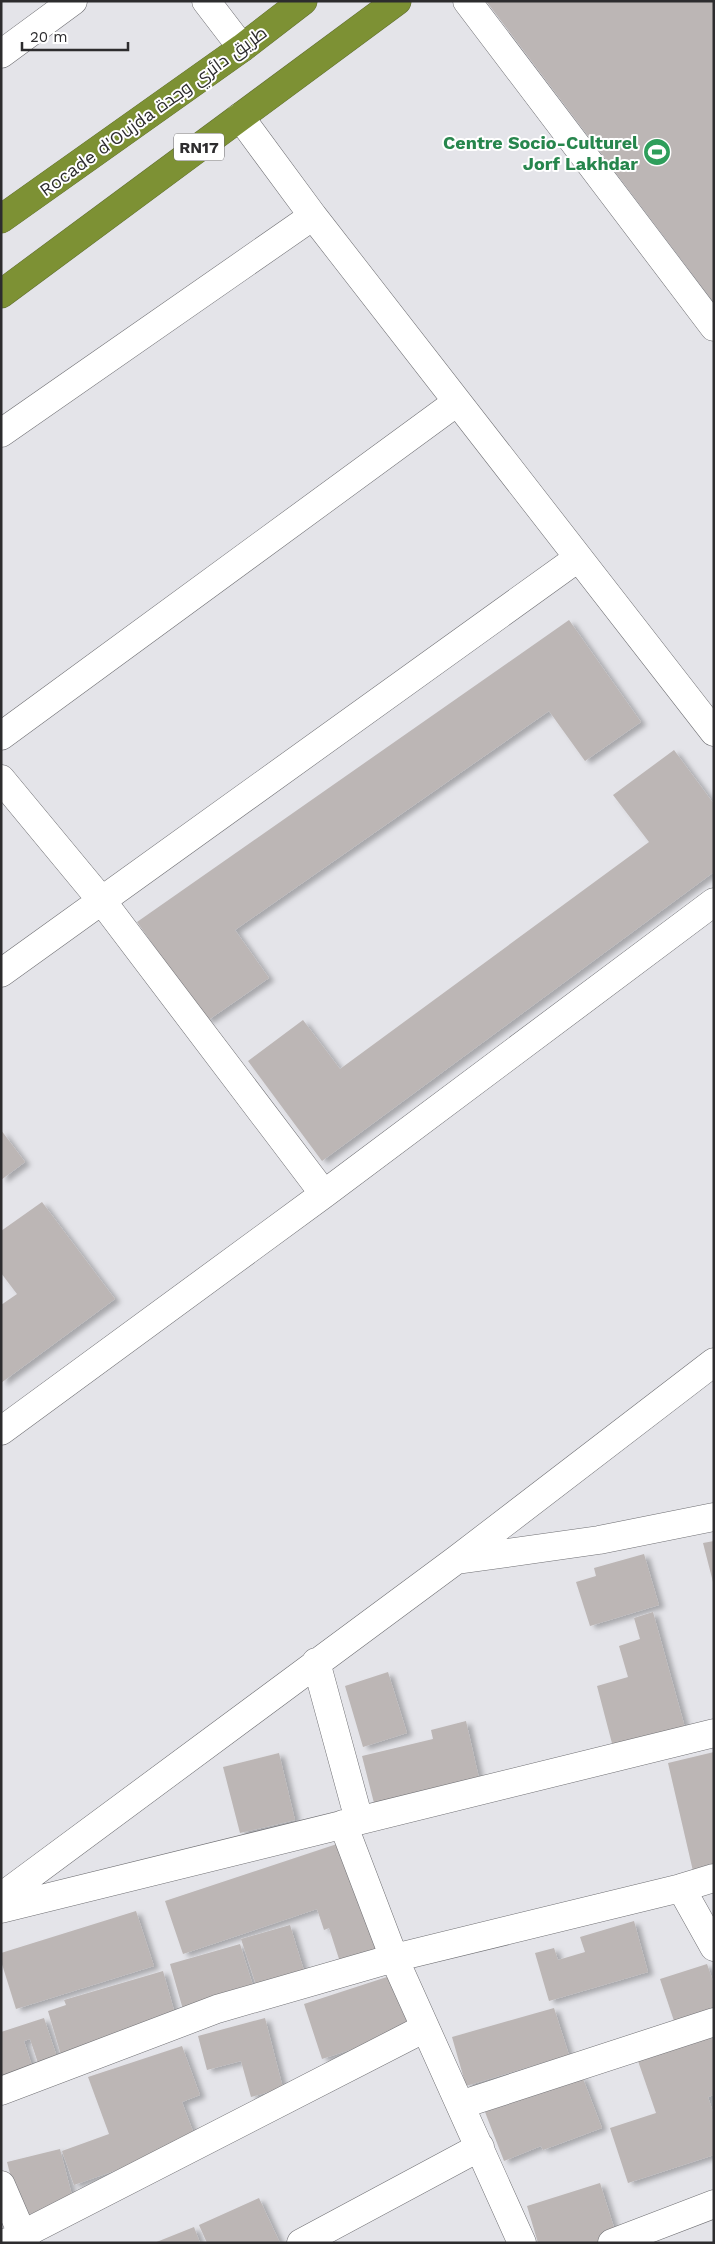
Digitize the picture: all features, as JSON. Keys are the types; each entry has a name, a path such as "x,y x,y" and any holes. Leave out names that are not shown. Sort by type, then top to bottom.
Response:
{"highway":[{"name":"Rocade d'Oujda طريق دائري وجدة","path":"1,219 242,48 303,1"},
{"name":"RN17","path":"1,294 397,1"}],"street":[{"path":"1,54 73,1"},
{"path":"467,1 714,327"},
{"path":"216,5 242,48"},
{"path":"240,117 313,216 714,732"},
{"path":"1,433 313,216"},
{"path":"1,736 457,402"},
{"path":"1,973 578,558"},
{"path":"1,779 102,901 324,1194"},
{"path":"1,1431 324,1194 714,902"},
{"path":"1,1897 456,1560 714,1362"},
{"path":"456,1560 599,1540 714,1517"},
{"path":"316,1662 351,1822 394,1958 522,2243"},
{"path":"1,1909 714,1733"},
{"path":"1,2090 217,2008 394,1958 681,1888 714,1878"},
{"path":"681,1888 714,1947"},
{"path":"460,2105 714,2022"},
{"path":"1,2185 18,2240 425,2028"},
{"path":"301,2243 480,2147"},
{"path":"612,2243 714,2204"}],"building":[{"name":"Centre Socio-Culturel Jorf Lakhdar","path":"486,1 714,1 714,303"},
{"path":"569,620 641,722 585,761 549,711 235,930 269,978 207,1021 137,922"},
{"path":"674,750 714,804 714,872 322,1161 248,1061 303,1020 340,1069 649,842 613,795"},
{"path":"1,1130 25,1162 1,1180"},
{"path":"42,1202 115,1299 1,1383 1,1305 17,1294 1,1273 1,1231"},
{"path":"714,1541 714,1582 713,1582 703,1543"},
{"path":"644,1554 659,1605 590,1626 576,1582 596,1576 594,1568"},
{"path":"653,1612 686,1731 614,1751 597,1686 628,1677 619,1646 640,1639 634,1618"},
{"path":"388,1672 407,1733 363,1747 345,1686"},
{"path":"466,1721 479,1778 374,1803 362,1756 433,1739 431,1730"},
{"path":"714,1752 714,1866 693,1871 668,1763"},
{"path":"279,1753 295,1820 240,1833 223,1767"},
{"path":"343,1842 378,1949 340,1962 329,1928 324,1930 317,1909 183,1954 165,1901"},
{"path":"136,1911 154,1966 16,2009 1,1961 1,1953"},
{"path":"634,1921 648,1972 549,2001 535,1953 554,1948 558,1960 585,1952 580,1937"},
{"path":"290,1925 305,1974 257,1988 241,1939"},
{"path":"240,1944 255,1992 184,2013 170,1964"},
{"path":"707,1964 714,1984 714,2008 674,2021 660,1979"},
{"path":"163,1971 177,2021 61,2055 48,2011 66,2005 64,2000"},
{"path":"393,1975 411,2030 322,2059 304,2004"},
{"path":"554,2008 569,2055 466,2086 452,2037"},
{"path":"44,2018 58,2060 39,2066 30,2039 24,2041 33,2069 1,2079 1,2032"},
{"path":"265,2018 283,2088 251,2097 241,2061 207,2070 198,2036"},
{"path":"714,2036 714,2095 708,2097 714,2115 714,2155 628,2183 610,2128 656,2113 638,2061"},
{"path":"182,2046 200,2095 182,2102 197,2142 74,2185 62,2151 109,2134 88,2077"},
{"path":"582,2076 602,2128 543,2150 541,2146 504,2161 485,2112"},
{"path":"60,2149 74,2203 21,2216 7,2162"},
{"path":"600,2183 617,2237 599,2243 538,2243 527,2206"},
{"path":"259,2198 280,2243 207,2243 199,2225"},
{"path":"194,2227 200,2243 154,2243"}],"place":[{"name":"Centre Socio-Culturel Jorf Lakhdar","path":"657,152"}]}
